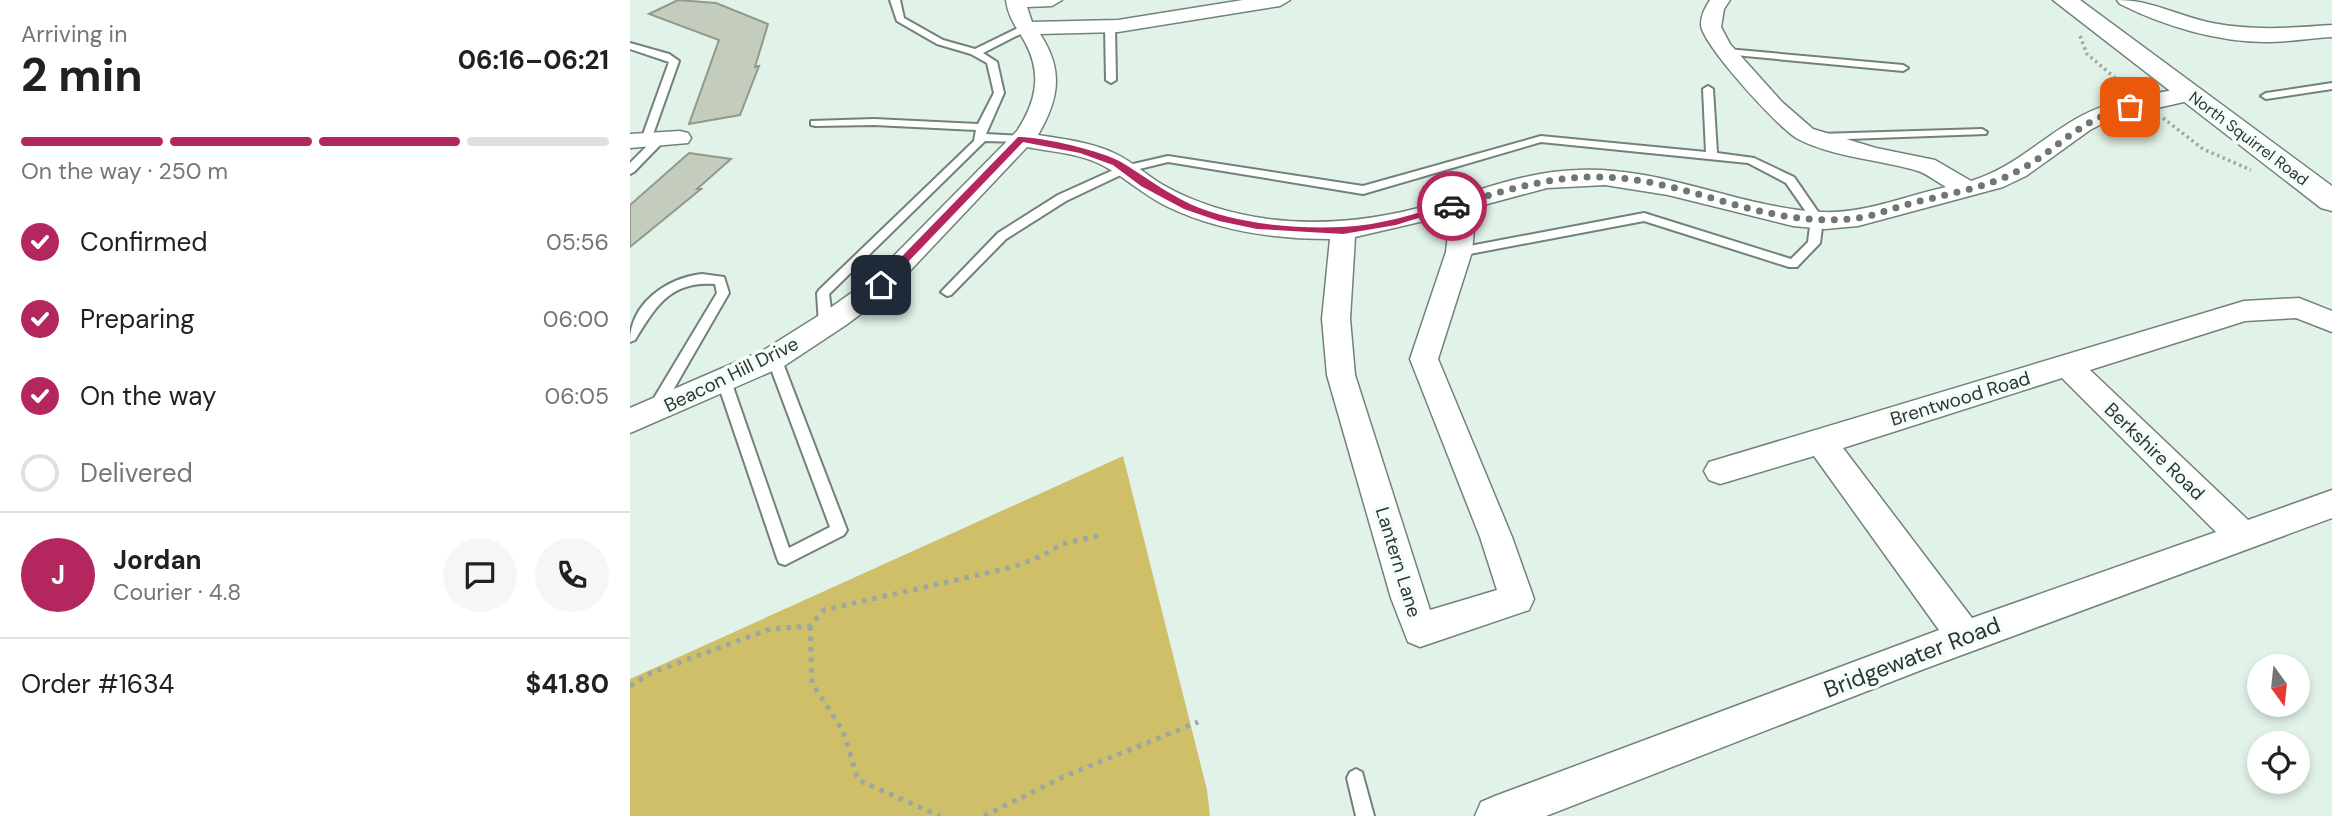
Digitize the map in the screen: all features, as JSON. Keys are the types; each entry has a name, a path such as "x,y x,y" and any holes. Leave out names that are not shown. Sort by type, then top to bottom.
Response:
{"street":[{"path":"1016,0 1052,0"},
{"name":"Beacon Hill Drive","path":"630,421 774,358 826,325 881,285 1021,139 1041,112 1047,97 1046,66 1016,12 1016,0"},
{"path":"1025,28 1110,26 1280,0"},
{"path":"1720,0 1714,9 1711,27 1727,52 1774,107 1805,134 1873,155 1927,165 1966,189"},
{"name":"North Squirrel Road","path":"2065,0 2332,201"},
{"path":"2127,0 2161,14 2264,36 2332,31"},
{"path":"1021,139 1082,151 1116,163 1157,191 1223,219 1257,226 1343,231 1396,222 1561,179 1603,177 1654,184 1772,216 1803,220 1861,218 2015,173 2076,129 2105,113 2189,94"},
{"name":"Lantern Lane","path":"1343,231 1336,319 1341,375 1420,630 1517,599 1496,537 1424,359 1459,252 1464,203"},
{"name":"Brentwood Road","path":"1720,471 2244,311 2299,308 2332,322"},
{"name":"Berkshire Road","path":"2067,365 2242,536"},
{"path":"1821,442 1965,637"},
{"name":"Bridgewater Road","path":"1495,816 1965,637 2332,504"}],"lane":[{"path":"826,325 824,293 979,142 999,93 992,62 975,52 940,42 900,19 895,0"},
{"path":"1110,26 1111,80"},
{"path":"975,52 1025,28"},
{"path":"630,46 666,56 674,61 654,139 630,170"},
{"path":"1727,52 1903,68"},
{"path":"2266,96 2332,86"},
{"path":"1708,89 1712,156"},
{"path":"815,122 874,122 981,132 1021,139"},
{"path":"1815,137 1982,132"},
{"path":"947,292 1002,236 1062,198 1124,169 1168,159 1363,190 1541,139 1750,160 1790,180 1817,219 1814,243 1793,264 1644,218 1459,252"},
{"path":"630,337 654,299 677,283 701,277 720,280 723,293 654,411"},
{"path":"724,381 785,558 839,530 774,358"},
{"path":"1356,778 1365,816"}],"path":[{"path":"2077,28 2087,54 2129,90"},
{"path":"2162,117 2203,149 2255,171"},
{"path":"940,816 858,780 843,731 812,683 810,626 824,610 1013,567 1042,556 1062,544 1098,536"},
{"path":"630,686 651,673 770,629 810,626"},
{"path":"984,816 1011,801 1126,750 1198,722"}],"shaded area":[{"path":"1123,456 1207,790 1210,816 630,816 630,679"}],"building":[{"path":"678,0 716,3 768,24 755,67 759,66 740,115 689,124 719,40 649,14"},
{"path":"689,153 731,159 697,189 701,189 630,247 630,205"}],"way so far":[{"path":"1452,206 1503,191 1561,179 1603,177 1654,184 1772,216 1803,220 1861,218 2015,173 2076,129 2105,113 2130,107"}],"route":[{"path":"881,285 1021,139 1082,151 1116,163 1145,184 1188,206 1223,219 1257,226 1343,231 1396,222 1452,206"}]}
